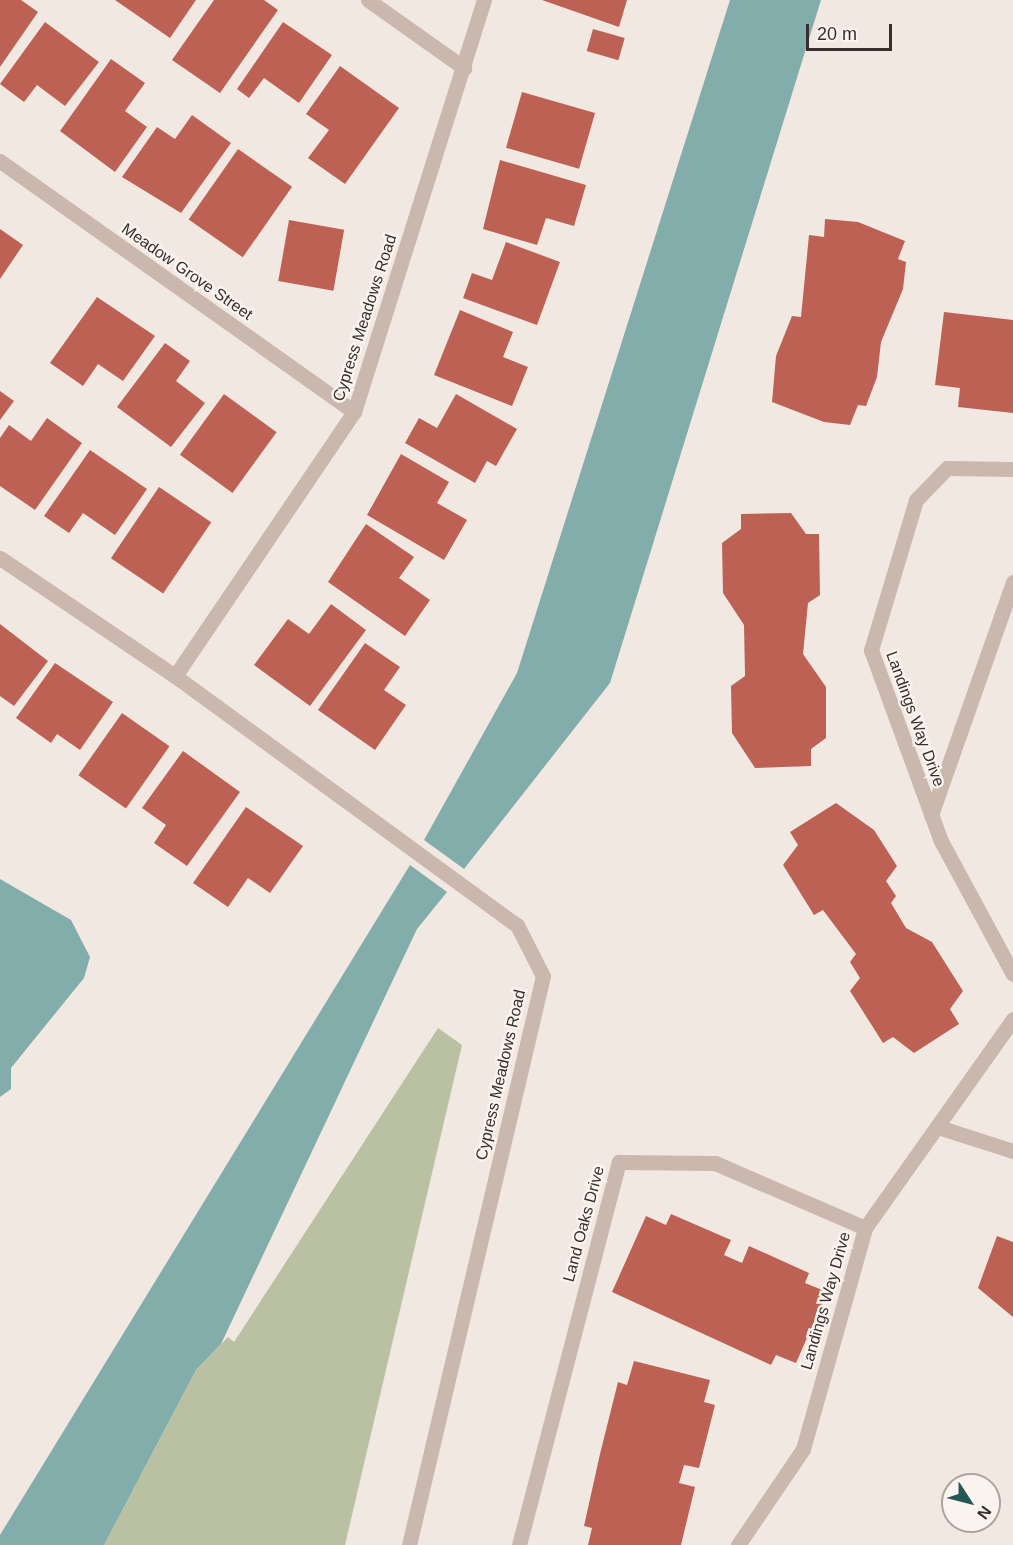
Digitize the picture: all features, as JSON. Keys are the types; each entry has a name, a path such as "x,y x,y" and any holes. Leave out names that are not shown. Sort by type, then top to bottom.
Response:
{"street":[{"path":"368,0 464,68"},
{"name":"Cypress Meadows Road","path":"175,676 354,412 484,0"},
{"name":"Meadow Grove Street","path":"0,161 354,412"},
{"name":"Landings Way Drive","path":"1013,469 947,468 916,500 871,650 931,815 1013,974"},
{"name":"Cypress Meadows Road","path":"0,558 175,676 517,925 543,976 409,1545"},
{"path":"931,815 1013,582"},
{"name":"Landings Way Drive","path":"738,1545 802,1449 865,1228 1013,1019"},
{"path":"938,1127 1013,1150"},
{"name":"Land Oaks Drive","path":"519,1545 619,1162 715,1163 865,1228"}],"green space":[{"path":"438,1028 462,1045 345,1545 104,1545 196,1370 228,1337 234,1342"}],"water":[{"path":"730,0 821,0 610,683 464,869 424,840 517,673"},
{"path":"410,865 447,892 417,929 221,1344 196,1370 104,1545 0,1545 0,1535"},
{"path":"0,879 71,920 90,957 84,978 11,1068 11,1089 0,1097"}],"building":[{"path":"0,0 21,0 38,12 0,67"},
{"path":"115,0 196,0 170,38"},
{"path":"214,0 264,0 278,10 220,93 172,60"},
{"path":"542,0 627,0 619,27"},
{"path":"45,22 99,62 65,106 37,85 24,102 0,84"},
{"path":"283,22 332,55 299,103 264,78 249,98 237,89"},
{"path":"593,29 625,38 618,60 587,51"},
{"path":"111,59 145,83 125,111 147,127 115,172 60,131"},
{"path":"340,66 399,108 345,184 308,158 329,130 306,114"},
{"path":"522,92 595,113 579,169 506,148"},
{"path":"192,115 231,143 181,213 122,177 157,127 175,139"},
{"path":"238,149 292,187 243,257 189,219"},
{"path":"500,160 586,185 574,226 546,218 537,245 483,229"},
{"path":"825,219 858,222 905,241 898,259 906,262 903,289 881,342 877,377 866,406 858,405 850,425 824,422 772,402 776,356 792,316 801,317 809,235 824,237"},
{"path":"289,220 344,230 333,291 278,281"},
{"path":"0,229 23,245 0,279"},
{"path":"506,242 560,262 537,325 463,298 472,273 492,280"},
{"path":"97,297 155,336 123,381 98,364 83,386 50,363"},
{"path":"460,310 513,332 503,357 528,367 512,406 434,375"},
{"path":"944,312 1013,320 1013,413 958,407 960,388 935,385"},
{"path":"165,343 190,361 176,381 205,403 171,447 117,407"},
{"path":"0,391 14,401 0,420"},
{"path":"224,394 277,432 233,493 180,455"},
{"path":"456,394 517,429 496,466 487,461 475,483 405,443 419,418 437,428"},
{"path":"47,418 82,443 35,510 0,486 0,438 9,425 31,441"},
{"path":"90,450 147,489 115,535 83,513 69,533 44,516"},
{"path":"401,454 449,482 437,503 467,520 444,560 367,515"},
{"path":"159,487 211,522 163,594 111,558"},
{"path":"791,513 806,534 819,534 820,595 808,603 803,654 826,687 826,738 811,749 811,766 755,768 732,733 731,686 745,676 744,625 723,593 722,543 741,529 741,514"},
{"path":"366,524 414,557 399,578 430,600 405,636 328,582"},
{"path":"331,604 366,630 310,706 254,665 288,619 309,634"},
{"path":"0,624 48,661 14,706 0,696"},
{"path":"365,643 400,667 384,690 406,705 375,750 318,710"},
{"path":"55,663 113,702 80,750 57,734 51,743 16,718"},
{"path":"122,713 170,746 126,809 78,775"},
{"path":"183,751 240,792 187,866 154,843 166,825 142,808"},
{"path":"836,803 874,830 897,866 886,881 896,896 891,903 906,928 932,942 963,991 950,1009 959,1024 914,1053 893,1037 883,1043 850,991 860,978 850,962 856,954 823,910 814,915 783,865 798,845 790,832"},
{"path":"246,807 303,846 270,893 248,878 228,907 193,883"},
{"path":"671,1214 731,1240 724,1255 742,1263 749,1246 809,1273 805,1283 827,1292 796,1363 776,1355 771,1365 612,1292 646,1216 666,1225"},
{"path":"997,1236 1013,1242 1013,1317 978,1288"},
{"path":"634,1361 710,1380 704,1402 715,1405 699,1468 684,1465 679,1483 695,1487 681,1545 588,1545 592,1528 584,1526 618,1382 627,1385"}]}
